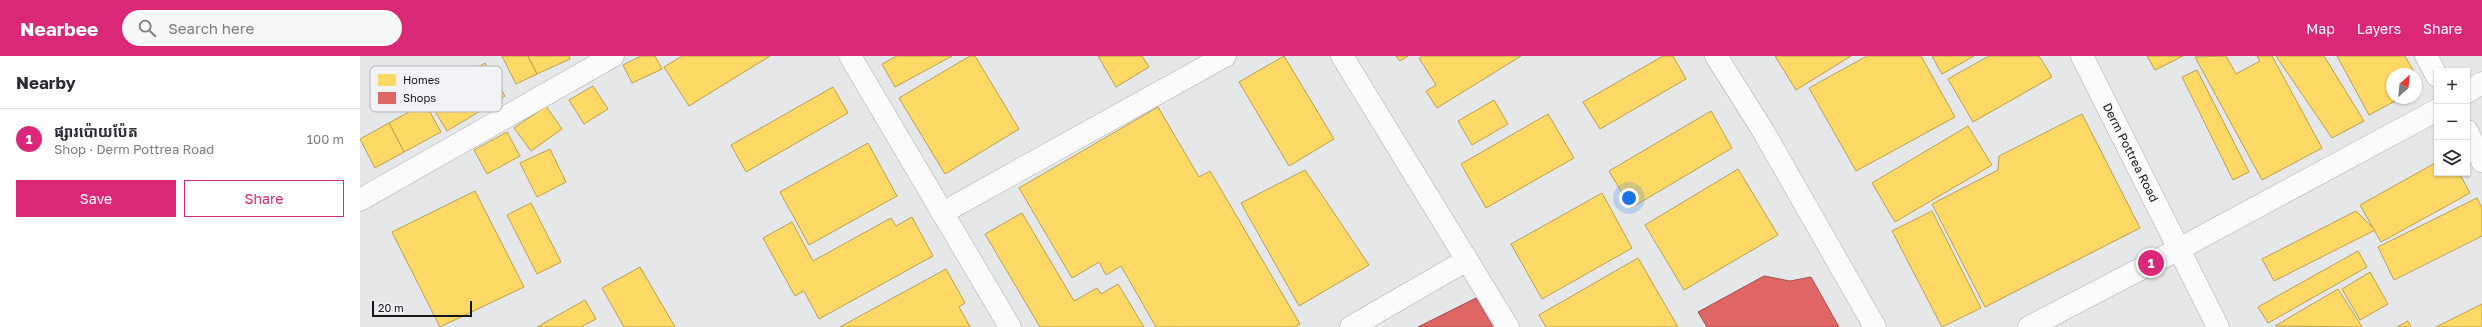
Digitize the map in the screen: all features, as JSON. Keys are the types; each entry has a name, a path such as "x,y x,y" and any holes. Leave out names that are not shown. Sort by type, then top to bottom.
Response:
{"street":[{"path":"360,200 613,56"},
{"path":"850,56 1010,327"},
{"path":"942,213 1225,56"},
{"path":"1342,56 1508,327"},
{"path":"1716,56 1762,129 1875,327"},
{"name":"Derm Pottrea Road","path":"2082,56 2218,327"},
{"path":"2426,56 2434,71"},
{"path":"2470,90 2482,83"},
{"path":"2029,327 2179,249 2434,112"},
{"path":"2470,137 2482,161"},
{"path":"1351,327 1467,260"}],"building: Homes":[{"path":"502,56 528,56 537,74 516,84"},
{"path":"528,56 569,56 570,59 537,74"},
{"path":"641,56 655,56 662,69 632,83 623,65"},
{"path":"682,56 770,56 689,106 664,67"},
{"path":"897,56 952,56 895,87 882,64"},
{"path":"970,56 975,56 1019,129 945,174 899,98"},
{"path":"1098,56 1142,56 1149,67 1116,87"},
{"path":"1284,56 1334,139 1289,166 1239,82"},
{"path":"1396,56 1408,56 1400,61"},
{"path":"1422,56 1521,56 1437,108 1426,91 1436,85 1419,58"},
{"path":"1663,56 1673,56 1686,79 1600,129 1583,102"},
{"path":"1775,56 1851,56 1796,90"},
{"path":"1867,56 1921,56 1955,117 1856,171 1809,88"},
{"path":"1932,56 1974,56 1942,74"},
{"path":"1989,56 2039,56 2052,77 1973,122 1948,79"},
{"path":"2147,56 2183,56 2155,70"},
{"path":"2226,56 2236,74 2260,61 2257,56 2272,56 2322,148 2262,180 2195,57"},
{"path":"2276,56 2324,56 2364,121 2332,138"},
{"path":"2337,56 2405,56 2412,68 2386,68 2386,104 2390,104 2369,115"},
{"path":"485,63 487,66 480,66"},
{"path":"2197,70 2249,172 2233,180 2182,77"},
{"path":"593,86 608,109 584,124 569,100"},
{"path":"833,87 848,113 746,172 731,145"},
{"path":"502,91 505,96 502,98"},
{"path":"1494,100 1508,124 1472,145 1458,121"},
{"path":"546,106 562,129 531,151 514,128"},
{"path":"1158,107 1199,177 1210,171 1300,324 1295,327 1156,327 1121,266 1106,275 1099,262 1072,278 1019,188"},
{"path":"1711,111 1732,148 1631,208 1609,171"},
{"path":"409,112 430,112 441,132 404,152 389,123"},
{"path":"435,112 478,112 447,131"},
{"path":"1548,114 1574,158 1486,208 1461,164"},
{"path":"2082,114 2140,228 1985,307 1932,204 1998,170 1999,156"},
{"path":"389,123 404,152 375,168 360,139"},
{"path":"1968,126 1992,165 1895,222 1872,183"},
{"path":"507,132 520,156 487,174 474,150"},
{"path":"868,143 897,196 809,245 780,192"},
{"path":"550,149 566,182 537,197 520,163"},
{"path":"2434,164 2434,176 2461,176 2470,193 2381,242 2360,205"},
{"path":"1738,169 1778,235 1684,290 1645,225"},
{"path":"1305,170 1369,265 1299,306 1241,203"},
{"path":"475,191 524,287 440,327 392,232"},
{"path":"1602,193 1632,248 1542,299 1511,244"},
{"path":"2477,198 2482,208 2482,236 2394,280 2378,247"},
{"path":"531,203 561,262 537,274 507,215"},
{"path":"1932,211 1981,308 1942,327 1892,231"},
{"path":"2356,211 2375,230 2274,281 2262,259"},
{"path":"1022,213 1074,301 1097,288 1101,294 1118,284 1144,327 1040,327 985,234"},
{"path":"912,217 933,256 819,319 804,291 795,296 763,238 792,222 813,261 891,218 896,226"},
{"path":"2358,251 2367,267 2268,323 2258,307"},
{"path":"1638,258 1678,327 1546,327 1539,315"},
{"path":"640,267 675,327 624,327 602,288"},
{"path":"946,269 965,303 959,307 970,327 840,327"},
{"path":"2370,272 2388,304 2360,320 2342,289"},
{"path":"2338,289 2362,327 2275,326"},
{"path":"585,300 596,319 581,327 537,327"},
{"path":"2482,304 2482,327 2436,327"},
{"path":"2408,321 2411,327 2397,327"}],"building: Shops":[{"path":"1764,276 1790,281 1811,277 1839,327 1707,327 1698,312"},
{"path":"1476,298 1493,327 1418,327"}],"place":[{"name":"ផ្សារប៉ោយប៉ែត","path":"2151,263"}]}
